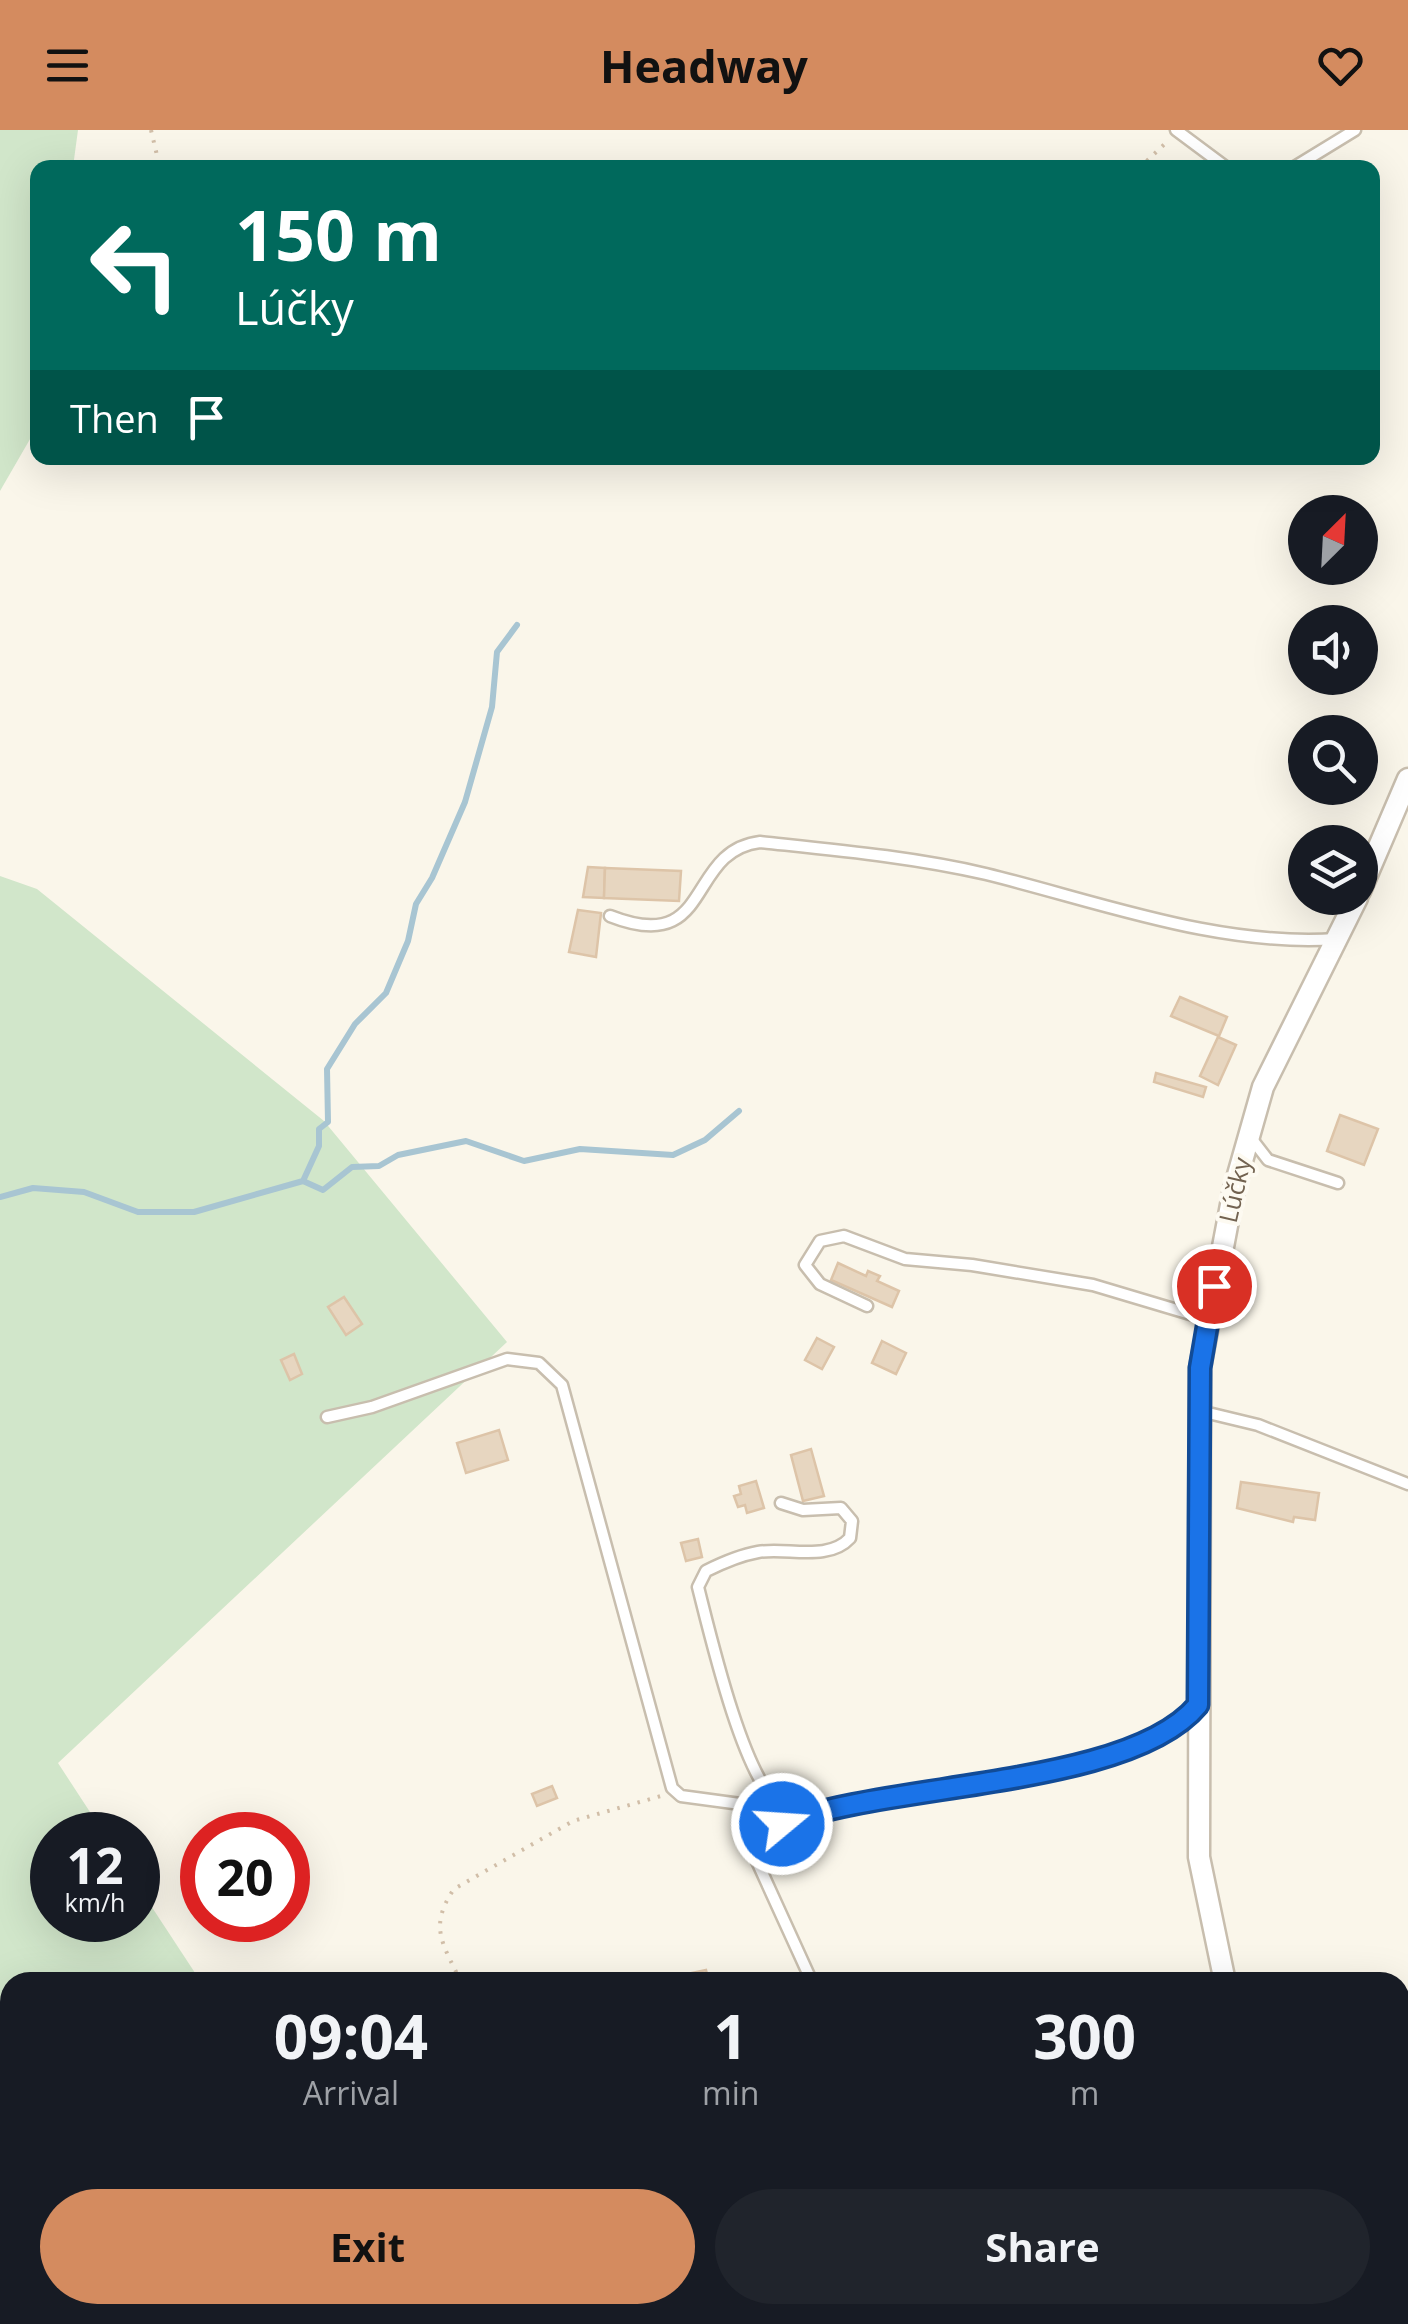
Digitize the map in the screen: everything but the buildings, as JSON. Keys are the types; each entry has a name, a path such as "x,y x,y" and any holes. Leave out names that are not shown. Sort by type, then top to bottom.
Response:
{"street":[{"name":"Lúčky","path":"1378,848 1408,779"},
{"name":"Lúčky","path":"1223,1972 1199,1857 1198,1410 1207,1319 1248,1132 1263,1087 1348,915"}],"lane":[{"path":"1305,160 1355,130"},
{"path":"1177,131 1211,160"},
{"path":"610,916 650,927 671,924 684,916 728,855 741,844 760,842 981,873 1082,902 1246,935 1288,941 1337,939"},
{"path":"1248,1132 1268,1160 1338,1183"},
{"path":"867,1306 810,1277 805,1266 820,1241 844,1236 905,1259 972,1264 1094,1285 1207,1319"},
{"path":"327,1417 372,1406 507,1359 539,1363 553,1372 562,1385 602,1522 668,1778 681,1796 812,1812"},
{"path":"1198,1410 1258,1425 1408,1484"},
{"path":"781,1503 803,1510 841,1508 852,1521 850,1538 836,1548 756,1552 706,1571 698,1587 752,1765 774,1800 791,1810"},
{"path":"807,1972 755,1858 755,1846 761,1835 812,1812 997,1781 1107,1754 1162,1735 1198,1705"}],"path":[{"path":"150,130 158,160"},
{"path":"1146,160 1177,131"},
{"path":"457,1972 438,1926 441,1908 454,1889 574,1821 649,1796 681,1796"}],"green space":[{"path":"0,130 78,130 74,160 30,160 30,439 0,491"},
{"path":"0,876 37,889 324,1121 507,1342 58,1763 90,1812 30,1812 30,1942 160,1942 160,1920 194,1972 0,1972"}],"waterway":[{"path":"0,1197 33,1188 84,1192 138,1212 194,1212 303,1181 319,1146 319,1129 328,1122 327,1069 355,1024 386,993 408,941 416,904 432,878 465,802 492,707 497,652 517,625"},
{"path":"303,1181 323,1190 352,1167 379,1166 398,1155 466,1141 524,1161 580,1149 673,1155 705,1140 739,1111"}],"route":[{"path":"782,1824 812,1812 997,1781 1107,1754 1162,1735 1198,1705 1198,1410 1200,1368 1214,1286"}]}
